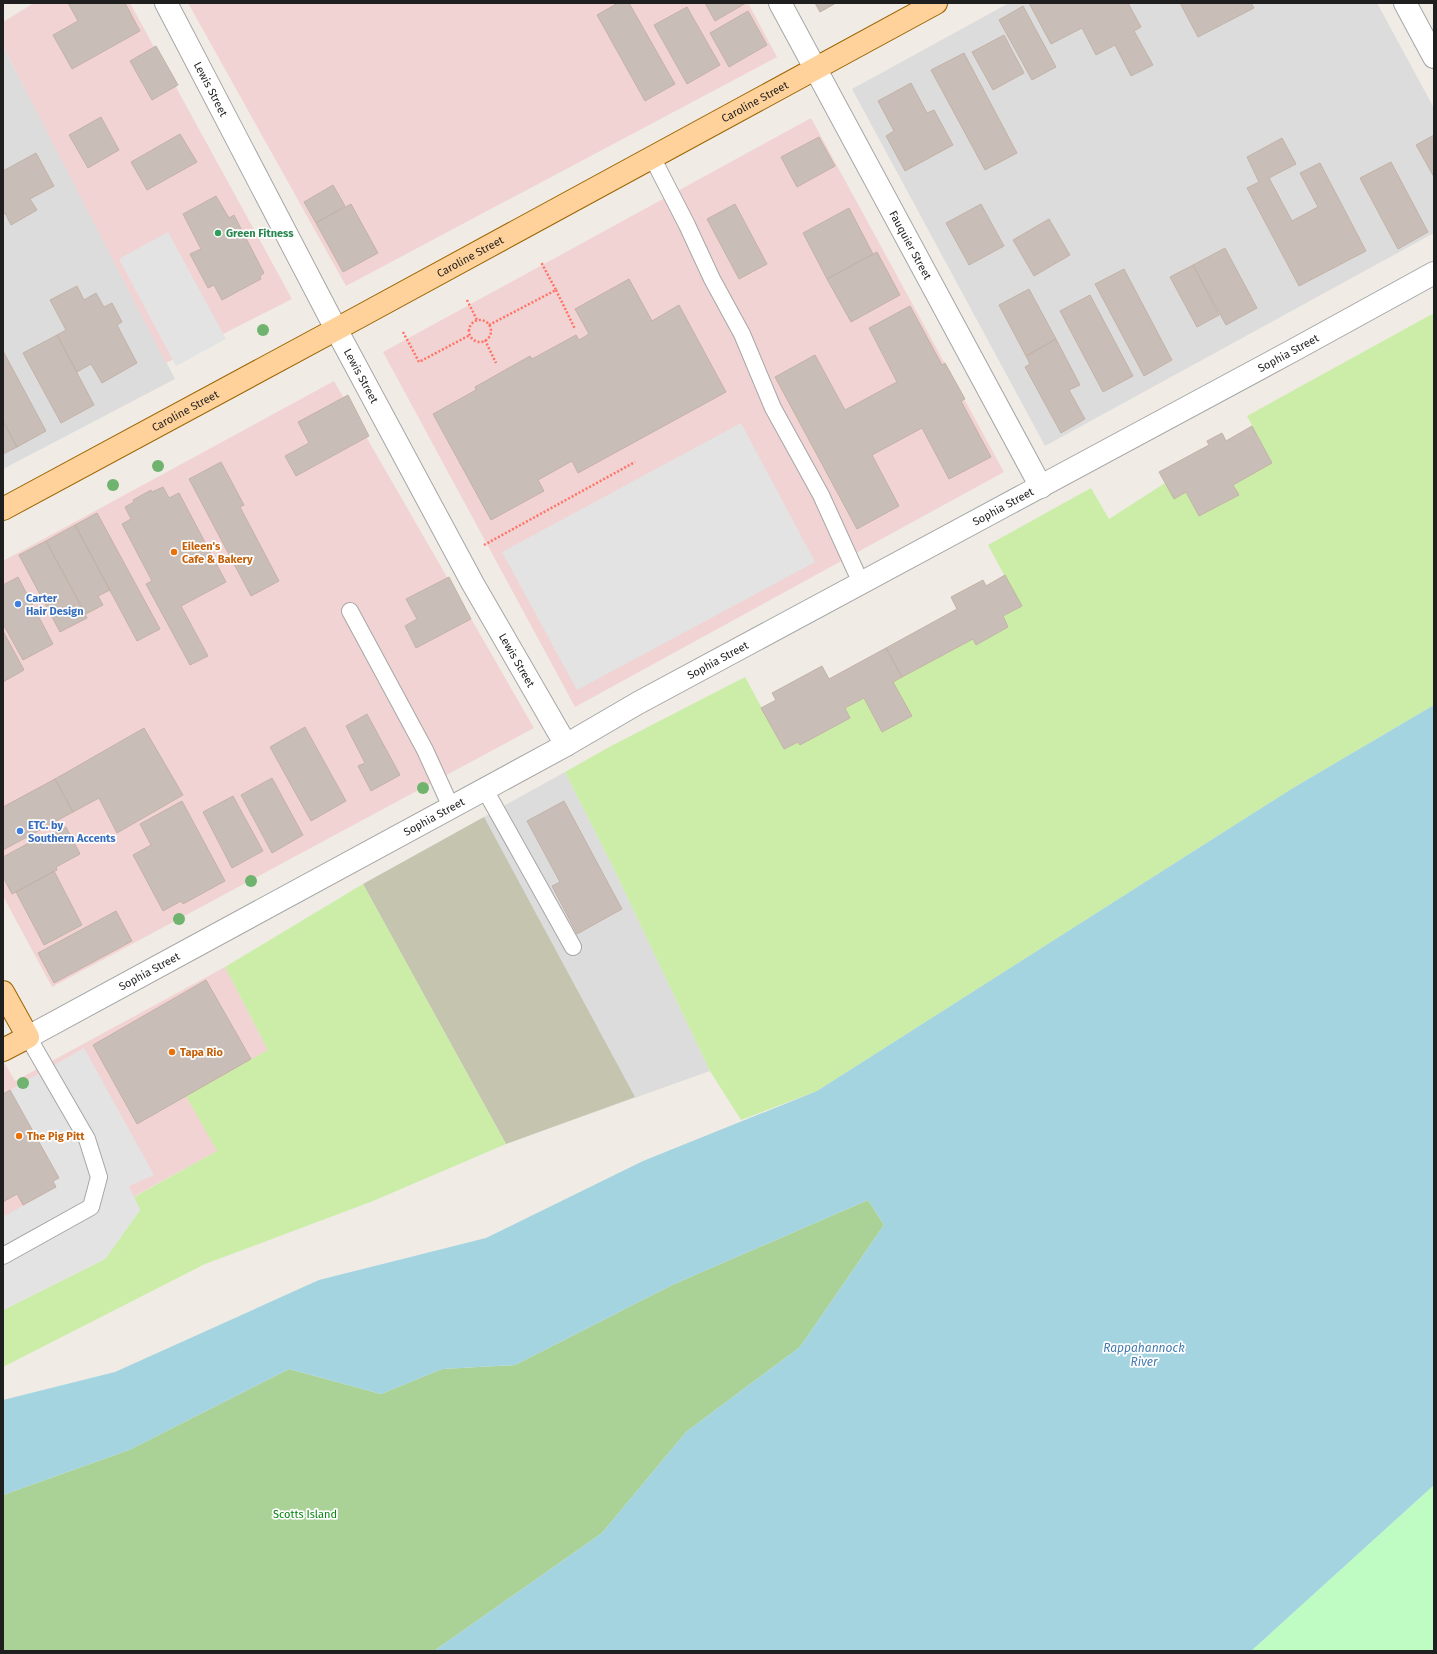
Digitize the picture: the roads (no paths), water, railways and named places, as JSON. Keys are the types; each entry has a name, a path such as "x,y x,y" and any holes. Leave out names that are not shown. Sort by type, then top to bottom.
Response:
{"main road":[{"name":"Caroline Street","path":"3,509 936,3"},
{"path":"3,992 28,1037"},
{"name":"Sophia Street","path":"3,1050 28,1037"}],"street":[{"name":"Lewis Street","path":"166,3 336,329 473,584 566,745"},
{"name":"Fauquier Street","path":"780,3 1041,487"},
{"path":"1405,3 1434,57"},
{"name":"Sophia Street","path":"28,1037 484,788 566,745 645,699 1041,487 1434,273"}],"lane":[{"path":"652,157 687,225 712,279 742,334 773,408 821,495 861,583"},
{"path":"350,611 426,750 451,807"},
{"path":"484,788 573,947"},
{"path":"3,1256 91,1207 99,1177 87,1139 28,1037"}],"water":[{"name":"Rappahannock River","path":"1434,705 1434,1485 1251,1651 434,1651 602,1533 686,1432 800,1347 884,1225 868,1200 672,1285 515,1365 442,1369 381,1394 289,1369 129,1450 3,1495 3,1400 115,1372 319,1280 486,1238 643,1161 817,1091 1293,788"}],"place":[{"name":"Green Fitness","path":"218,233"},
{"name":"Eileen's Cafe & Bakery","path":"174,552"},
{"name":"Carter Hair Design","path":"18,604"},
{"name":"ETC. by Southern Accents","path":"20,831"},
{"name":"Tapa Rio","path":"172,1052"},
{"name":"The Pig Pitt","path":"19,1136"}],"park label":[{"name":"Scotts Island","path":"305,1514"}]}
